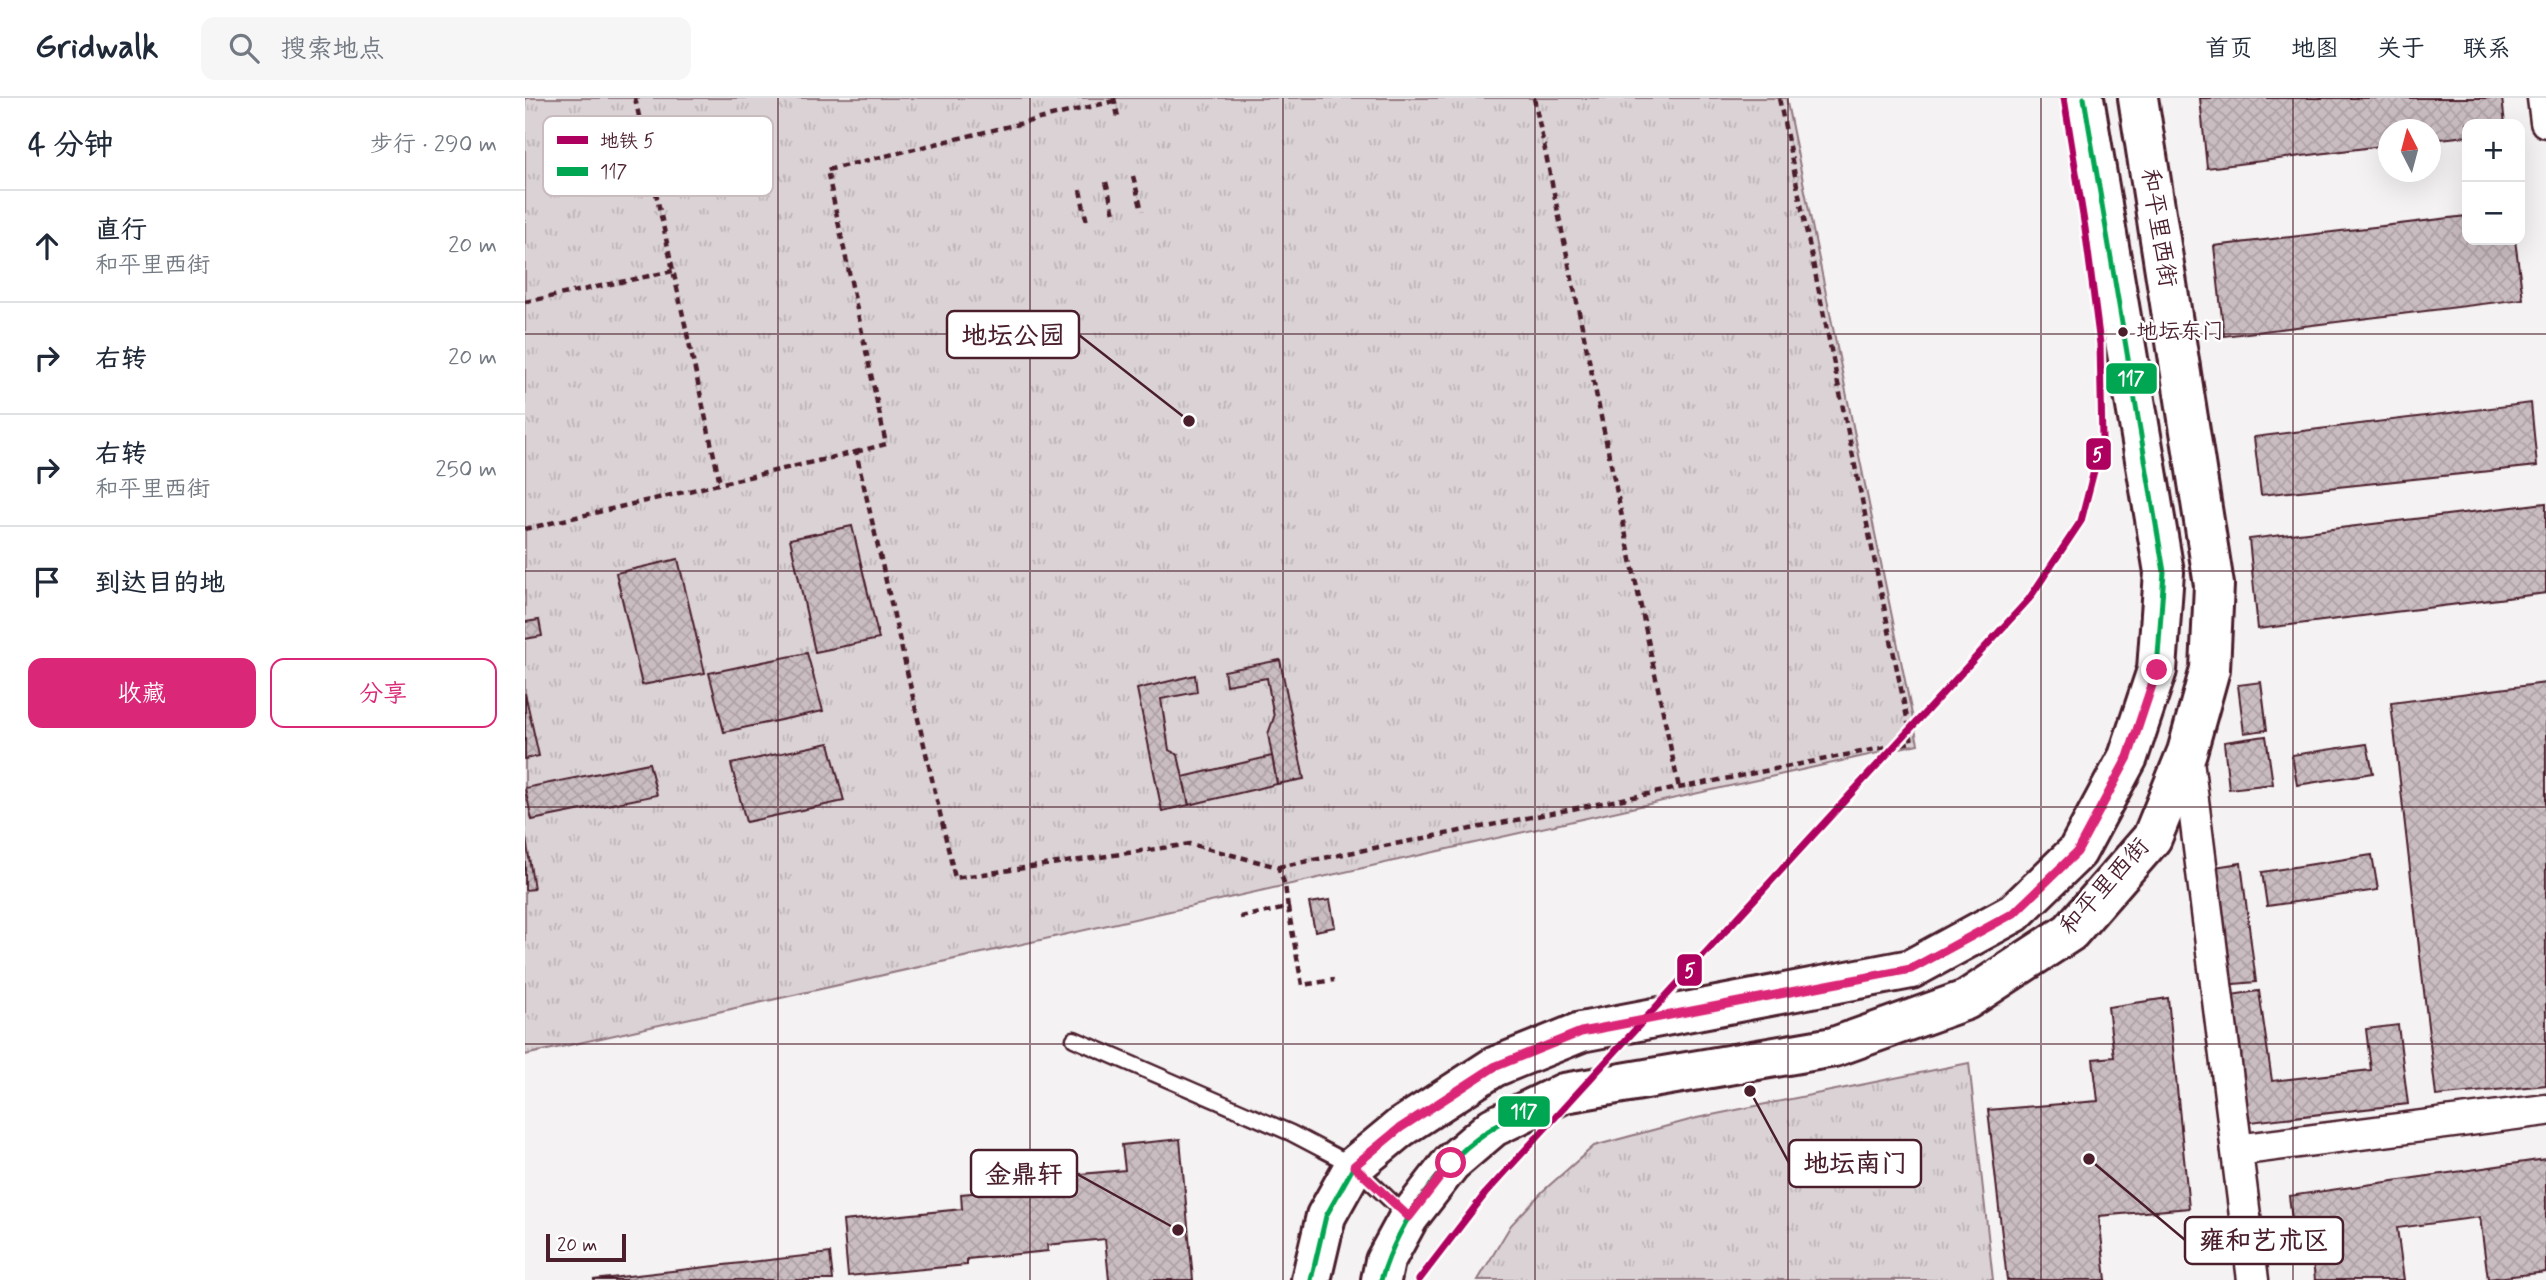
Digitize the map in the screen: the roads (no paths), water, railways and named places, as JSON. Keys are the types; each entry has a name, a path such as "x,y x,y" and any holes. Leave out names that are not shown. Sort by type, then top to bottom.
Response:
{"main road":[{"name":"和平里西街","path":"1311,1280 1326,1216 1354,1166 1400,1128 1494,1067 1581,1032 1911,969 2014,913 2077,852 2128,757 2157,670 2164,572 2084,98"},
{"name":"和平里西街","path":"1381,1280 1385,1261 1409,1217 1451,1163 1493,1127 1564,1093 1834,1046 1966,1000 2070,932 2152,838 2187,752 2210,669 2214,585 2138,98"}],"street":[{"path":"2543,98 2546,122"},
{"path":"2187,752 2253,1280"},
{"path":"2237,1150 2546,1110"}],"lane":[{"path":"1074,1039 1290,1133 1354,1166 1409,1217"}],"metro line":[{"name":"5","path":"1419,1280 1485,1194 2029,599 2081,521 2102,440 2100,344 2064,98"}],"place":[{"name":"地坛东门","path":"2123,332"},
{"name":"地坛公园","path":"1189,421"},
{"name":"地坛南门","path":"1750,1091"},
{"name":"雍和艺术区","path":"2089,1159"},
{"name":"金鼎轩","path":"1178,1230"}]}
